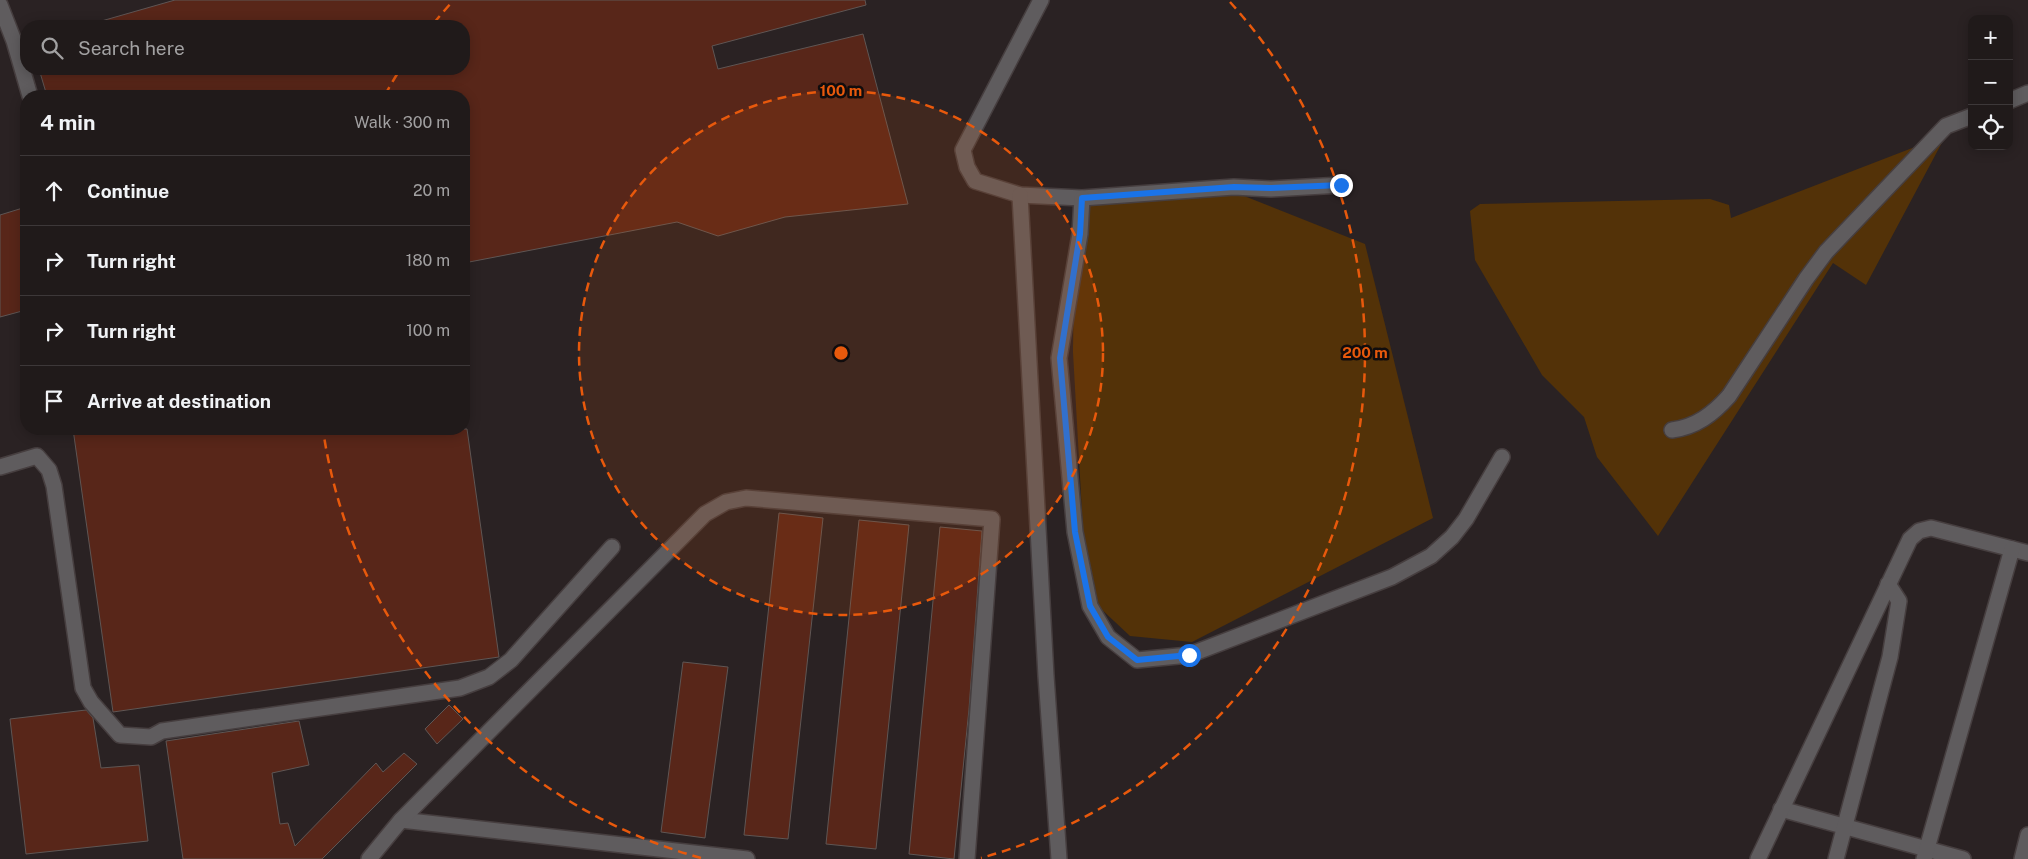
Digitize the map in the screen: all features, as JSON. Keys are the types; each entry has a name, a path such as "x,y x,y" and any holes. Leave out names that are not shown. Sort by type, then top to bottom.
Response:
{"street":[{"path":"1041,0 963,150 967,167 975,181 1020,195 1082,198 1234,187 1271,188 1341,185"},
{"path":"0,5 20,62"},
{"path":"24,75 28,90"},
{"path":"2013,99 2028,93"},
{"path":"1672,430 1686,428 1715,412 1729,396 1806,279 1826,252 1946,126 1968,118"},
{"path":"1020,195 1045,666 1059,859"},
{"path":"1082,198 1078,242 1060,358 1075,532 1090,606 1108,637 1137,660 1189,655 1392,577 1408,569 1431,556 1452,537 1466,519 1502,457"},
{"path":"0,467 37,456 49,470 54,486 83,688 91,702 120,735 151,737 162,731 460,688 489,677 511,660 612,547"},
{"path":"369,859 401,820 705,514 726,502 746,498 992,519 967,859"},
{"path":"1758,859 1910,539 1919,531 1932,528 2028,553"},
{"path":"1926,854 2012,549"},
{"path":"1836,859 1892,649 1898,600 1888,584"},
{"path":"1781,809 1845,827 1926,854 1964,859"},
{"path":"401,820 747,859"},
{"path":"2022,859 2028,834"}],"shaded area":[{"path":"1946,135 1866,285 1833,263 1658,536 1597,457 1584,417 1542,375 1475,260 1470,211 1480,204 1710,199 1729,205 1731,218"},
{"path":"1229,190 1365,244 1433,518 1192,642 1130,636 1099,607 1083,530 1073,352 1075,201"}],"building":[{"path":"175,0 865,0 866,5 712,46 718,69 863,34 908,204 785,217 718,236 677,222 470,262 470,90 45,90 41,75 470,75 470,20 105,20"},
{"path":"20,209 20,312 0,317 0,215"},
{"path":"74,435 468,435 499,657 113,712"},
{"path":"779,513 823,518 788,839 744,835"},
{"path":"859,520 909,525 876,849 826,844"},
{"path":"940,527 982,531 969,709 954,859 909,854"},
{"path":"683,662 728,667 705,838 661,832"},
{"path":"449,705 463,719 437,744 425,729"},
{"path":"86,710 93,718 101,768 139,765 148,841 26,854 10,719"},
{"path":"299,721 309,765 272,773 280,824 288,823 295,846 376,763 383,772 404,753 417,764 322,859 183,859 166,741"}],"route":[{"path":"1189,655 1137,660 1108,637 1090,606 1075,532 1060,358 1080,234 1082,198 1234,187 1271,188 1341,185"}]}
